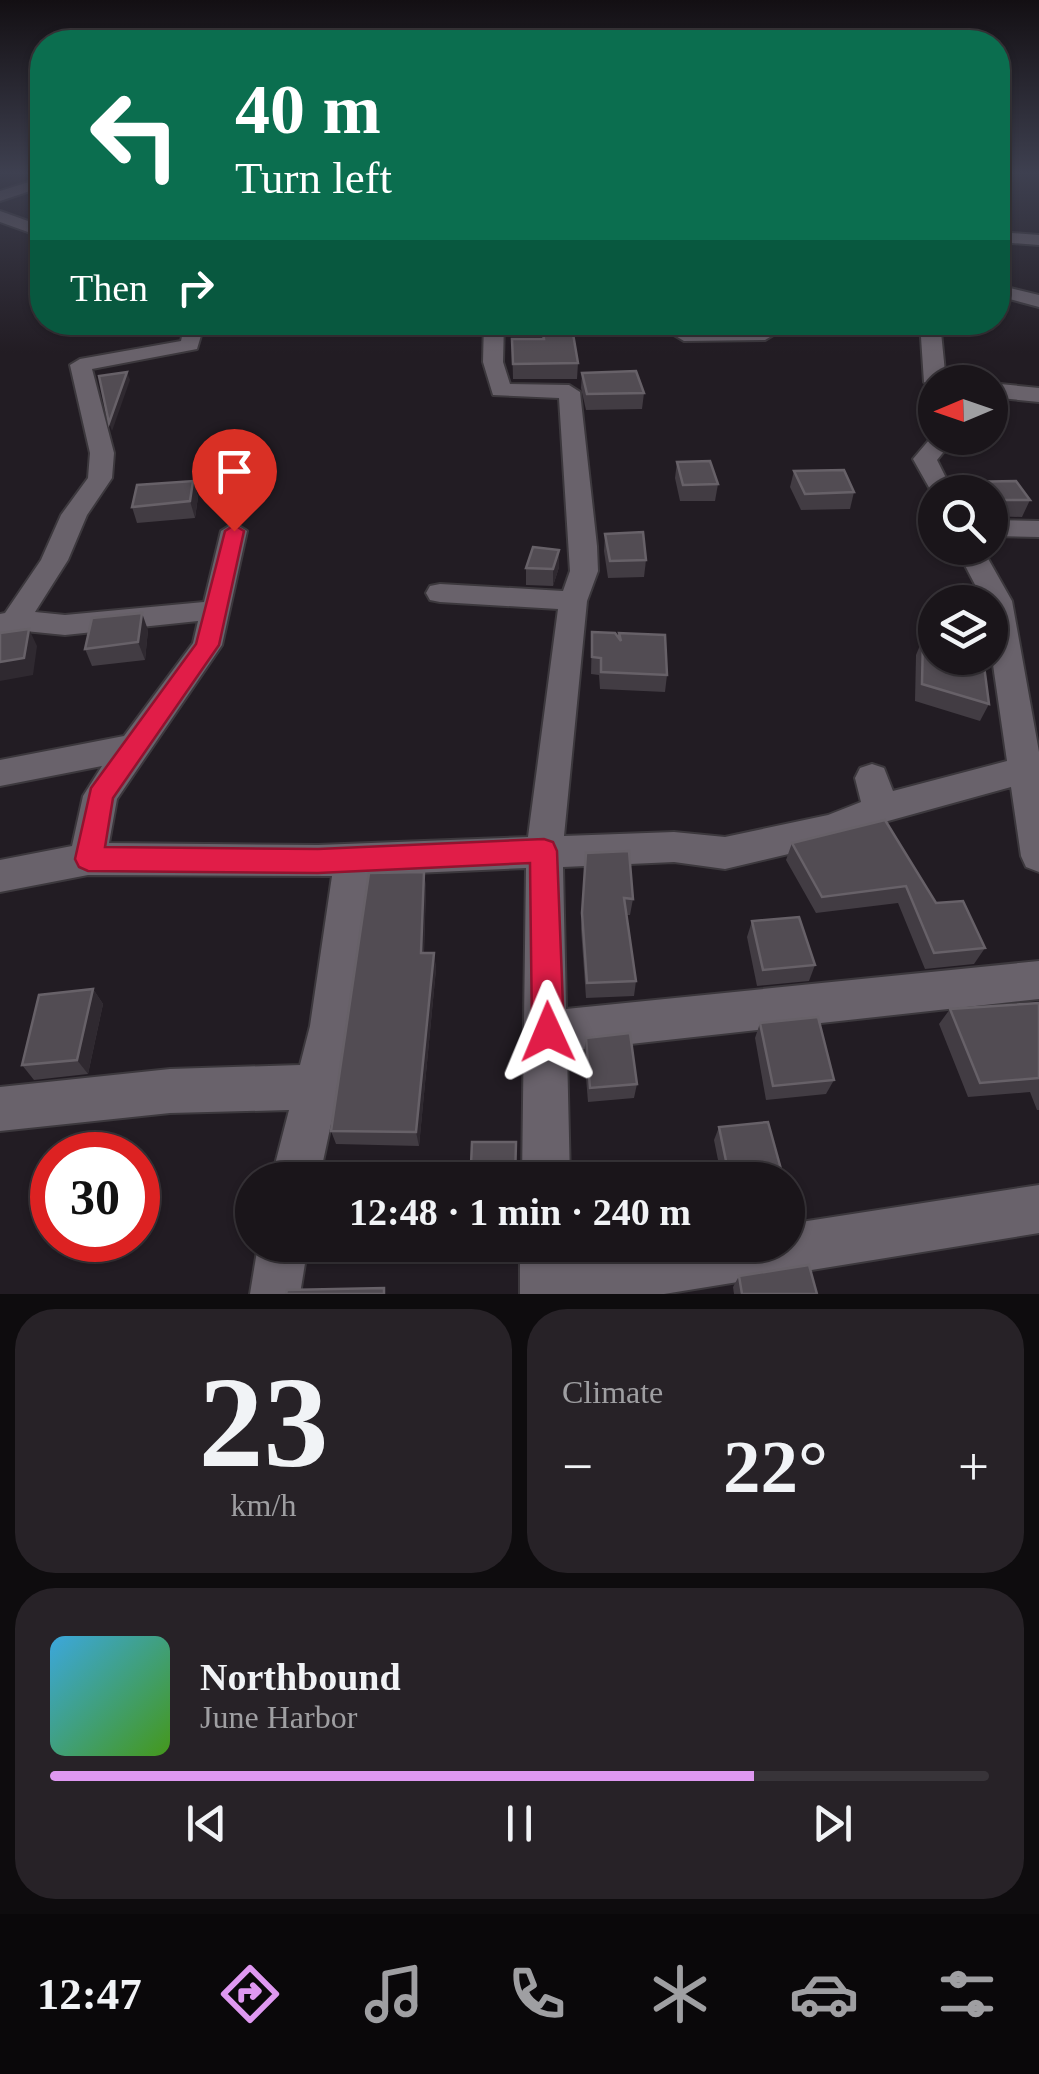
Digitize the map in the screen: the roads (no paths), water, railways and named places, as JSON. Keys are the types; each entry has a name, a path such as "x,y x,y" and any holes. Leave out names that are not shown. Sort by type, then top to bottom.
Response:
{"street":[{"path":"1010,237 1039,240"},
{"path":"1010,294 1039,301"},
{"path":"8,622 54,560 74,515 100,478 102,453 80,365 190,345 192,335"},
{"path":"494,335 493,362 501,390 569,392 584,546 584,571 573,601 544,851 546,1162"},
{"path":"931,335 934,365"},
{"path":"1008,392 1039,395"},
{"path":"925,459 929,455"},
{"path":"925,459 960,458"},
{"path":"925,459 933,475"},
{"path":"1008,528 1039,529"},
{"path":"88,859 100,796 207,645 234,531"},
{"path":"978,565 998,601 1028,729 1024,770 1039,853"},
{"path":"440,593 573,601"},
{"path":"8,622 65,626 216,610"},
{"path":"0,773 134,747"},
{"path":"0,876 88,859 353,859 674,846 725,853 831,829 876,794 1024,770"},
{"path":"298,1162 331,1026 353,859"},
{"path":"548,1032 1039,980"},
{"path":"0,1109 170,1090 316,1088"},
{"path":"545,1276 1039,1209"},
{"path":"275,1294 280,1262"}]}
